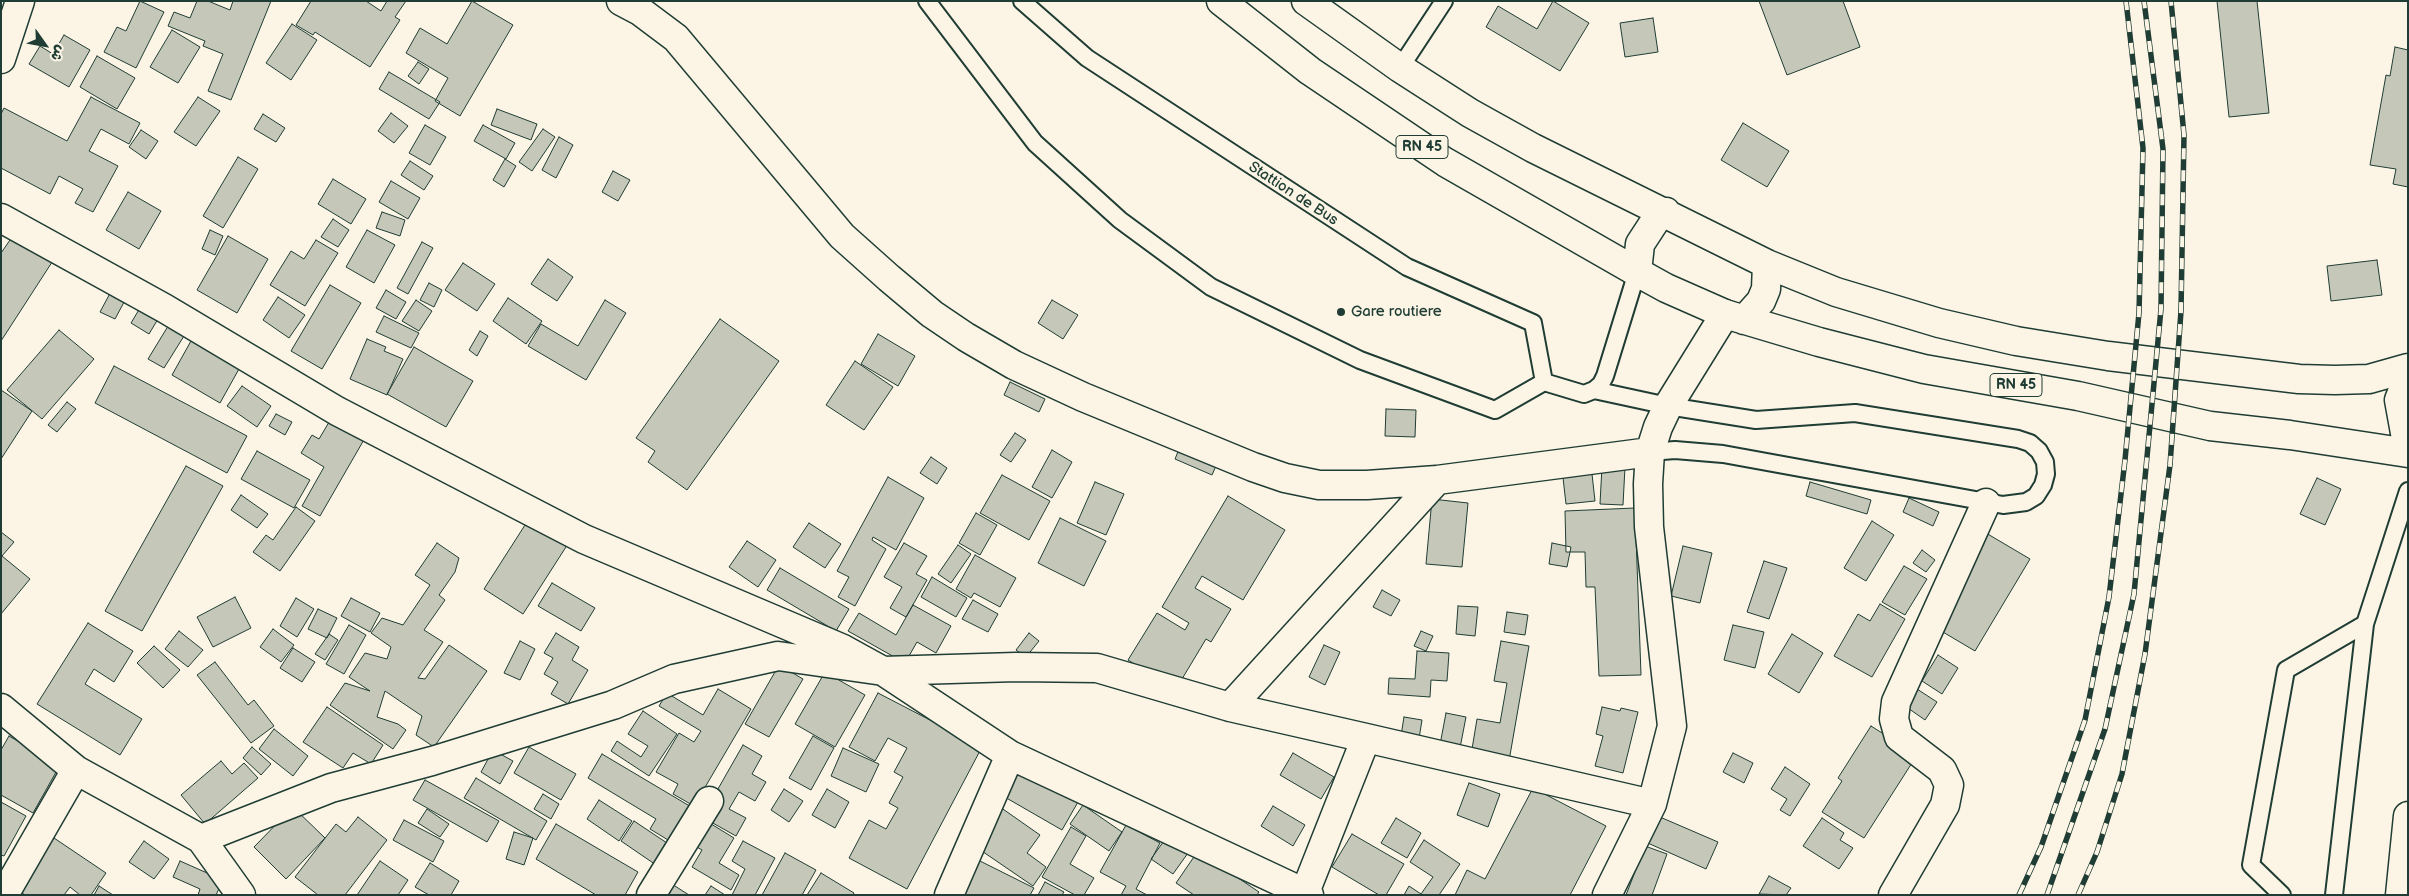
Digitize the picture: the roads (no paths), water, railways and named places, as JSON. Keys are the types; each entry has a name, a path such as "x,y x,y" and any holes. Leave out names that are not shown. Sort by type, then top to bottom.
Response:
{"street":[{"path":"1,59 20,1"},
{"name":"RN 45","path":"1221,1 1310,71 1445,162 1666,288 1734,317 1924,369 2078,396 2210,426 2290,435 2408,454"},
{"path":"1306,1 1400,68 1470,113 1533,148 1666,212 1767,264 1836,292 1939,323 2016,341 2108,356 2298,379 2369,379 2408,368"},
{"path":"638,4 676,38 706,72 842,236 932,314 974,342 1014,365 1083,397 1200,446 1285,478 1319,485 1367,485 1437,480 1650,452"},
{"path":"1637,272 1640,244 1655,221 1666,212"},
{"path":"1,218 164,308 337,411 584,539 843,648 883,671 1010,755 1306,894 1366,738"},
{"path":"1607,895 1652,804 1672,726 1649,527 1648,484 1650,452 1658,427 1668,406 1734,317 1761,301 1766,289 1767,264"},
{"path":"2408,377 2399,400 2405,434 2408,438"},
{"path":"1230,707 1437,480"},
{"path":"1893,895 1945,805 1949,785 1942,770 1899,737 1894,719 1896,702 1986,503"},
{"path":"201,840 332,788 432,761 614,705 674,679 778,656 883,671 1016,667 1096,668 1230,707 1652,804"},
{"path":"1,708 76,770 201,840 241,895"},
{"path":"949,895 1010,755"},
{"path":"4,895 76,770"},
{"path":"651,895 709,801"},
{"path":"2400,895 2408,816"}],"lane":[{"path":"927,1 1035,143 1120,220 1212,287 1360,360 1495,410 1544,382 1584,394 1594,390 1601,384 1605,376 1637,272"},
{"name":"Stattion de Bus","path":"1022,1 1087,58 1407,267 1533,323 1544,382"},
{"path":"1400,68 1444,1"},
{"path":"1594,390 1668,406 1756,420 1842,413 1870,414 2018,438 2030,443 2039,451 2045,462 2046,474 2043,485 2036,496 2026,502 2014,505 1986,503 1723,454 1684,450 1650,452"},
{"path":"2334,895 2365,624 2408,490"},
{"path":"2282,895 2251,865 2286,670 2365,624"}],"railway":[{"path":"2019,895 2041,847 2085,720 2109,597 2125,460 2139,313 2143,148 2126,1"},
{"path":"2047,895 2105,729 2134,594 2161,309 2163,149 2144,1"},
{"path":"2078,895 2097,852 2122,774 2145,654 2170,465 2181,311 2184,135 2171,1"}],"place":[{"name":"Gare routiere","path":"1341,312"}]}
